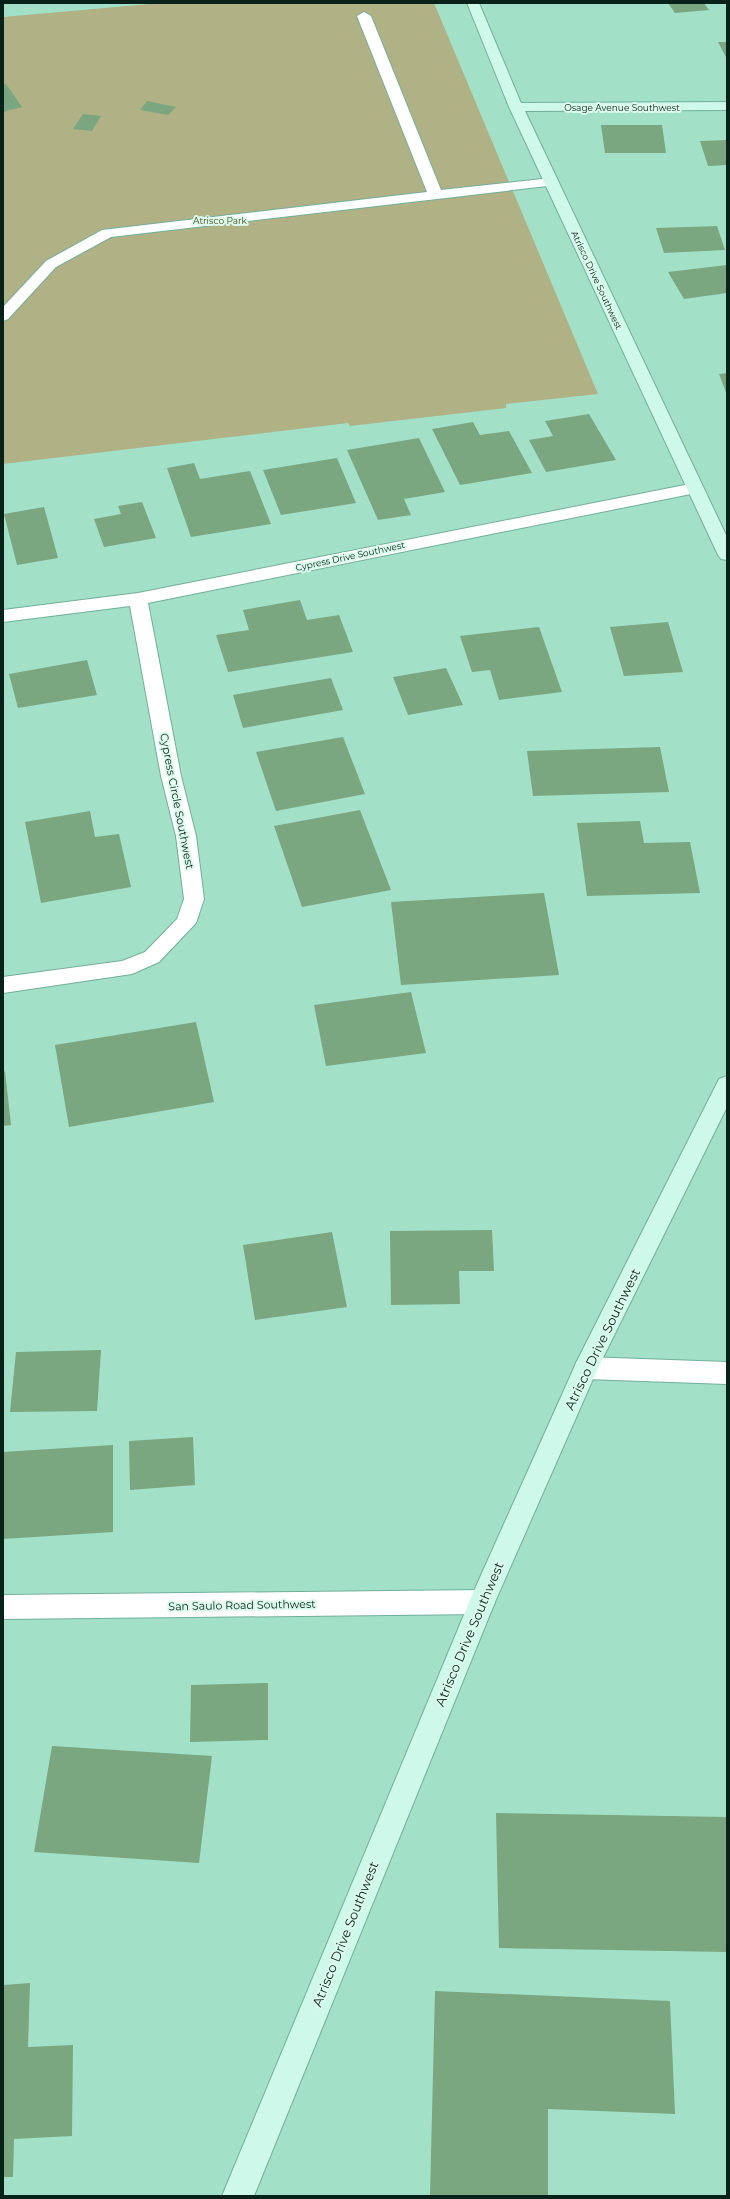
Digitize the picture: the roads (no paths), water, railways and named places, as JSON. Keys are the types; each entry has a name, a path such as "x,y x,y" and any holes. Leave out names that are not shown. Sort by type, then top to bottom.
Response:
{"main road":[{"name":"Atrisco Drive Southwest","path":"473,3 516,107 727,555"},
{"name":"Osage Avenue Southwest","path":"516,107 727,106"},
{"name":"Atrisco Drive Southwest","path":"238,2196 482,1602 586,1368 727,1085"}],"street":[{"path":"364,16 436,196"},
{"path":"3,316 51,264 107,233 551,182"},
{"name":"Cypress Drive Southwest","path":"3,616 138,599 695,488"},
{"name":"Cypress Circle Southwest","path":"3,985 125,968 152,957 186,923 194,899 192,872 186,836 171,776 138,599"},
{"path":"586,1368 727,1373"},
{"name":"San Saulo Road Southwest","path":"3,1607 482,1602"}],"park label":[{"name":"Atrisco Park","path":"220,220"}]}
